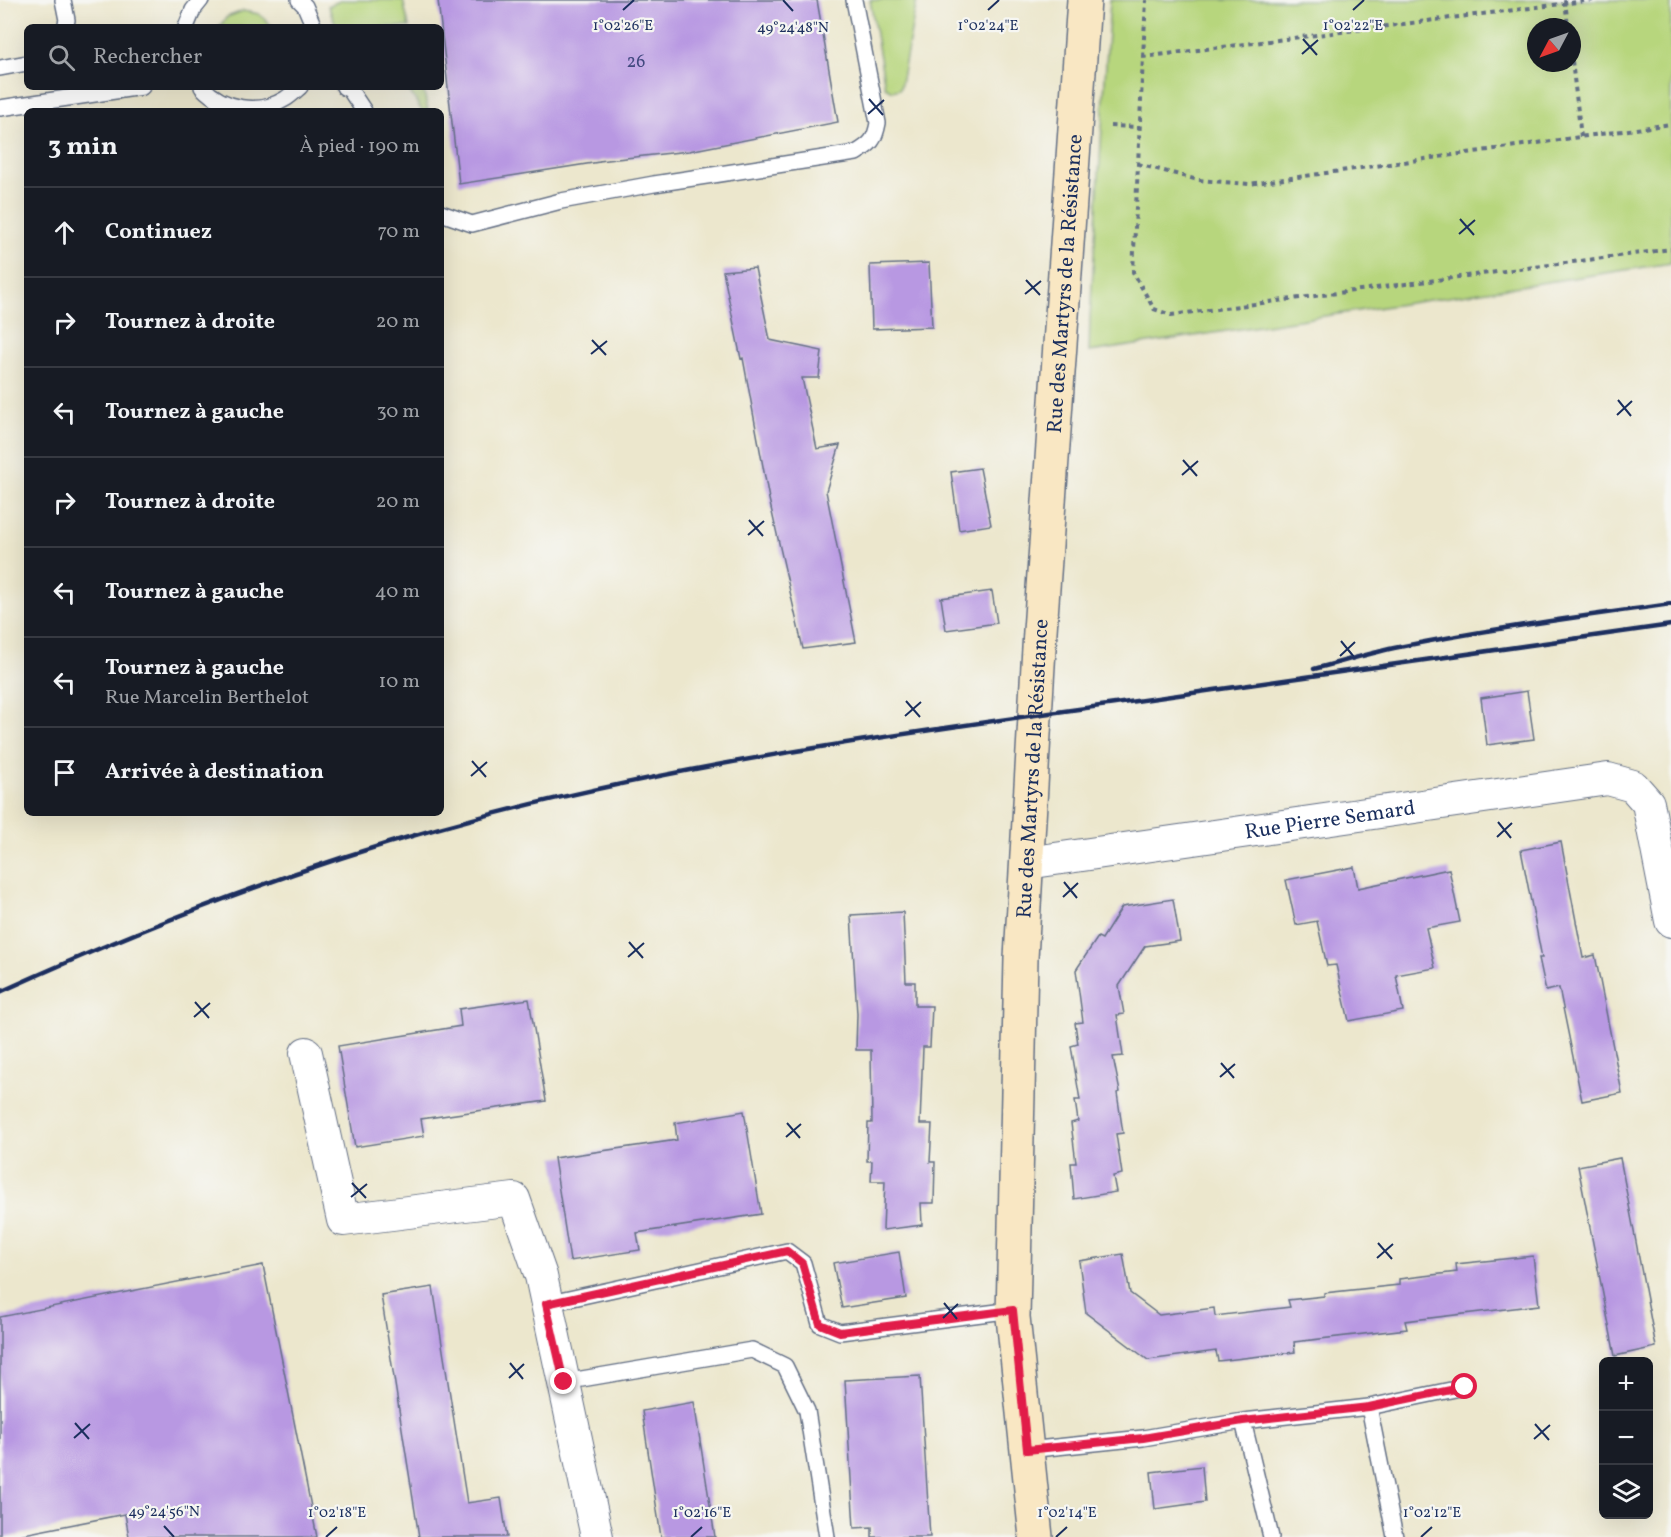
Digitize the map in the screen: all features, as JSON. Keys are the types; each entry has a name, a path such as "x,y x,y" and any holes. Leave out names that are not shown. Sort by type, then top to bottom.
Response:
{"street":[{"name":"Rue des Martyrs de la Résistance","path":"1036,1537 1013,1310 1021,958 1039,642 1084,0"},
{"name":"Rue Pierre Semard","path":"1027,863 1608,779 1633,786 1648,803 1671,921"},
{"path":"306,1053 343,1220 514,1199 541,1276 597,1537"}],"lane":[{"path":"63,0 66,24"},
{"path":"187,24 193,10 201,0"},
{"path":"299,0 305,6 313,24"},
{"path":"444,214 472,224 561,201 856,153 866,147 875,137 878,123 854,0"},
{"path":"0,68 24,64"},
{"path":"0,108 122,90"},
{"path":"205,90 227,105 242,108"},
{"path":"266,108 285,99 296,90"},
{"path":"350,90 362,108"},
{"path":"546,1304 787,1251 802,1263 820,1324 840,1332 1013,1310"},
{"path":"564,1382 752,1350 785,1366 807,1411 827,1537"},
{"path":"1027,1450 1143,1438 1243,1421 1369,1407 1465,1387"},
{"path":"1369,1407 1395,1537"},
{"path":"1243,1421 1270,1537"}],"path":[{"path":"1146,0 1133,272 1154,309 1171,315 1671,249"},
{"path":"1143,57 1593,0"},
{"path":"1565,2 1567,18"},
{"path":"1573,72 1581,137"},
{"path":"1138,164 1198,180 1249,184 1671,124"}],"green space":[{"path":"342,0 403,0 408,24 336,24 328,6"},
{"path":"870,0 917,0 900,89 892,91 885,87"},
{"path":"1110,0 1671,0 1671,263 1089,352"},
{"path":"243,11 259,14 270,24 221,24 227,17"},
{"path":"409,90 424,90 427,108 420,108"}],"building":[{"path":"438,0 817,0 838,122 689,151 599,161 459,184 444,53 444,24 441,24"},
{"path":"929,263 932,327 872,329 870,265"},
{"path":"755,268 770,340 822,351 819,378 802,378 817,449 840,445 826,491 856,642 803,649 769,499 743,358 741,359 723,271"},
{"path":"980,468 991,525 959,530 951,472"},
{"path":"992,591 997,623 946,630 941,598"},
{"path":"1527,691 1534,739 1487,745 1481,698"},
{"path":"1561,842 1583,958 1595,955 1622,1093 1582,1101 1559,988 1546,991 1539,958 1542,958 1521,850"},
{"path":"1354,867 1358,888 1449,869 1460,922 1426,928 1435,968 1396,975 1403,1011 1349,1021 1336,965 1327,966 1317,921 1296,925 1286,880"},
{"path":"1173,899 1180,941 1145,946 1119,986 1124,1014 1117,1015 1123,1056 1113,1057 1120,1092 1117,1093 1123,1133 1116,1134 1122,1174 1113,1176 1116,1192 1074,1199 1071,1163 1076,1163 1071,1123 1078,1121 1075,1100 1080,1100 1071,1046 1078,1044 1075,1023 1083,1022 1076,970 1098,937 1102,939 1122,907"},
{"path":"903,912 906,982 915,982 915,1006 932,1006 930,1047 923,1047 920,1124 932,1124 930,1162 935,1162 934,1203 921,1203 922,1225 883,1230 885,1181 871,1181 872,1161 867,1161 868,1123 872,1123 871,1050 856,1050 857,1014 851,915"},
{"path":"529,999 546,1101 421,1119 424,1136 355,1147 338,1046 461,1026 459,1009"},
{"path":"744,1111 761,1214 637,1233 640,1250 570,1261 554,1158 677,1140 675,1123"},
{"path":"1620,1158 1656,1347 1615,1356 1578,1166"},
{"path":"899,1252 906,1298 842,1308 833,1263"},
{"path":"1123,1254 1130,1293 1159,1315 1214,1308 1215,1316 1290,1307 1288,1300 1324,1296 1324,1293 1399,1285 1399,1279 1457,1272 1456,1264 1533,1256 1539,1305 1405,1321 1407,1329 1294,1342 1295,1352 1218,1361 1216,1351 1148,1360 1086,1313 1079,1261"},
{"path":"263,1265 317,1537 129,1537 125,1514 0,1537 0,1317"},
{"path":"433,1287 467,1503 501,1498 507,1537 419,1537 381,1295"},
{"path":"920,1376 930,1537 872,1537 872,1527 854,1528 845,1380"},
{"path":"694,1402 715,1537 661,1537 642,1411"},
{"path":"1202,1466 1205,1502 1155,1509 1151,1472"}],"railway":[{"path":"1314,669 1384,650 1429,641 1671,604"},
{"path":"0,992 161,923 325,863 436,829 604,788 689,770 944,728 1671,625"}],"route":[{"path":"564,1382 546,1304 787,1251 802,1263 820,1324 840,1332 1013,1310 1027,1450 1143,1438 1243,1421 1369,1407 1465,1387"}]}
